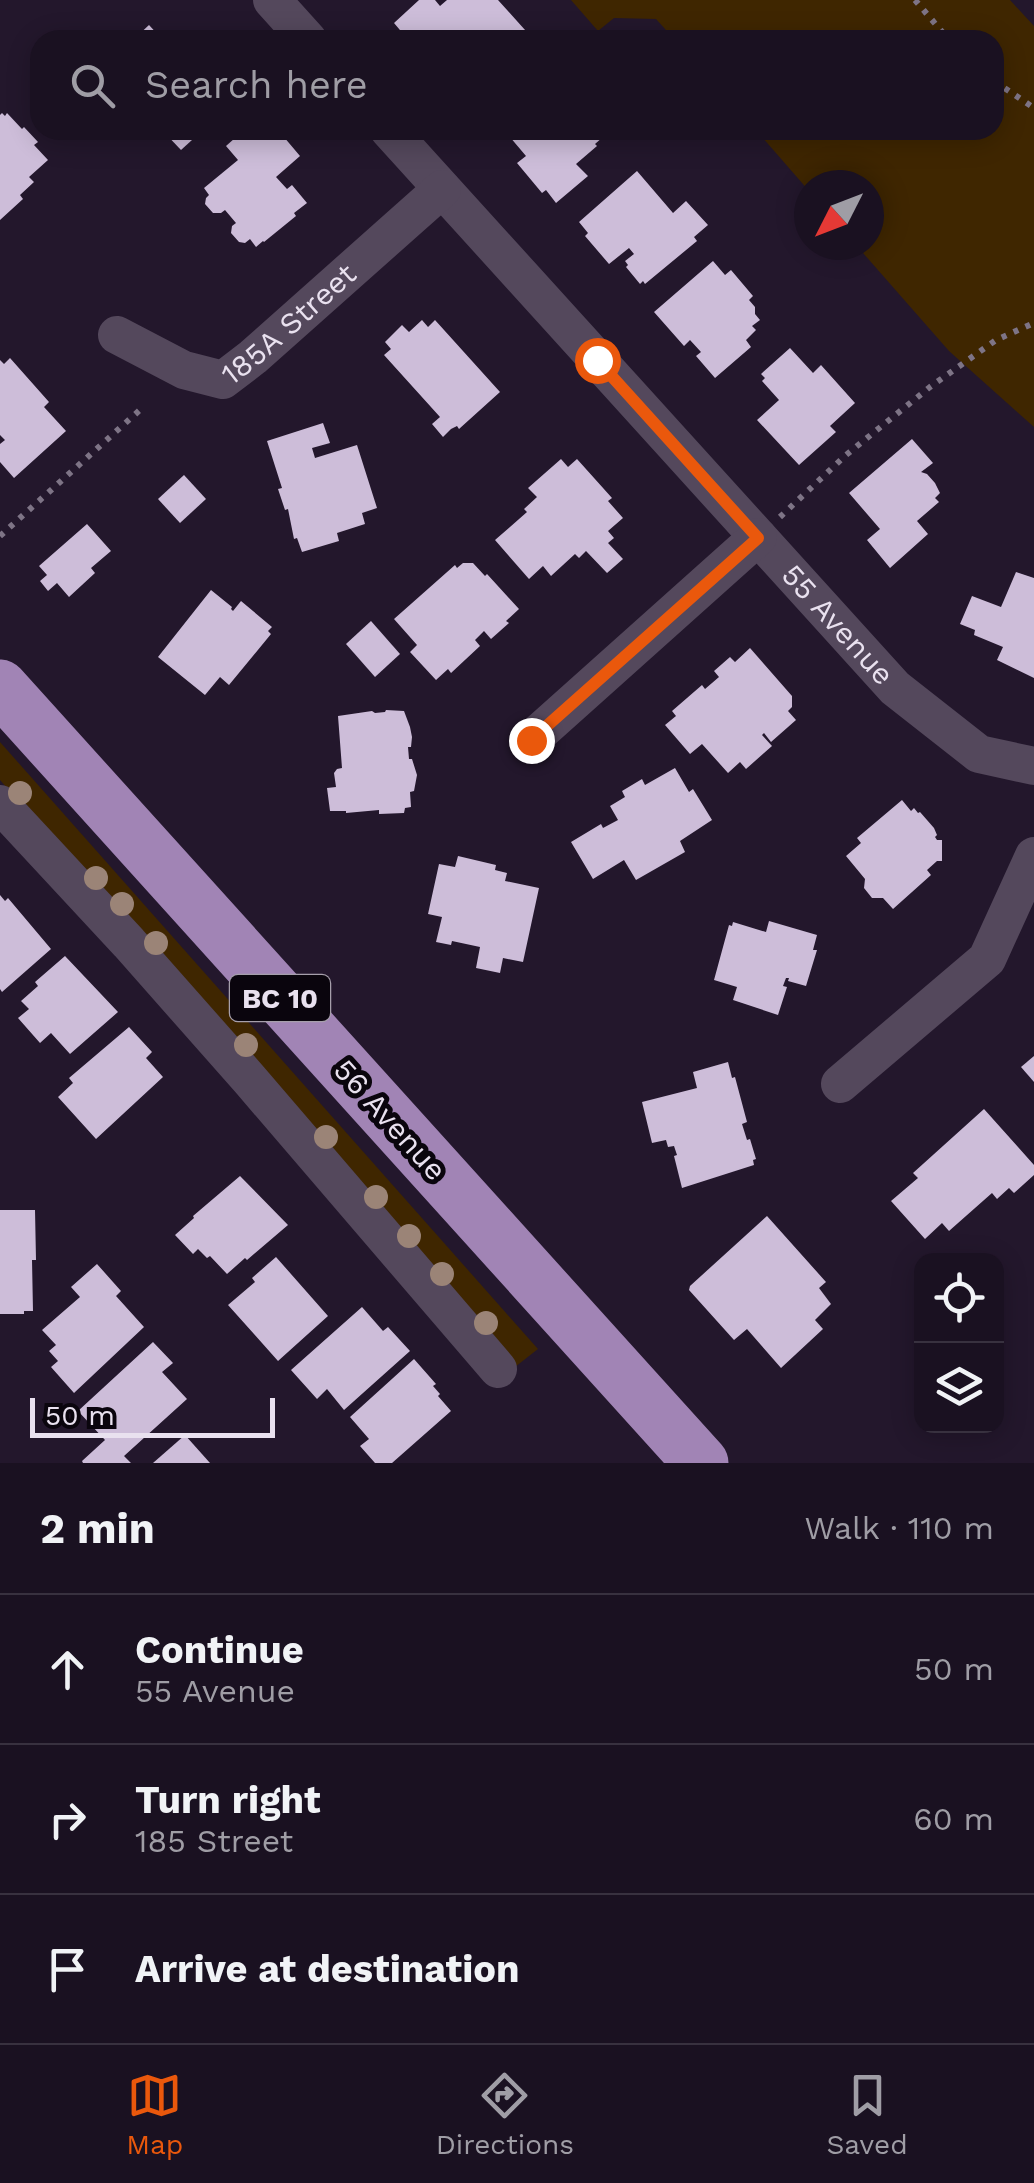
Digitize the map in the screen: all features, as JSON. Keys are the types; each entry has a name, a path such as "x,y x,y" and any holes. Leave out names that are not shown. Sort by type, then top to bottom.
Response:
{"highway":[{"name":"56 Avenue","path":"0,687 701,1463"}],"street":[{"path":"272,0 299,30"},
{"name":"55 Avenue","path":"398,140 765,531 895,688 979,754 1034,766"},
{"name":"185A Street","path":"117,335 184,370 223,380 442,190"},
{"path":"531,740 765,531"},
{"path":"2,810 250,1080 498,1369"},
{"path":"840,1084 987,959 1034,856"}],"path":[{"path":"916,0 941,30"},
{"path":"1004,88 1034,108"},
{"path":"765,531 846,455 930,387 996,340 1034,323"},
{"path":"0,536 141,409"}],"shaded area":[{"path":"571,0 1010,0 1034,26 1034,427 949,351 869,260 884,260 884,170 794,170 794,174 765,140 1004,140 1004,30 666,30 656,19 614,18 599,30"},
{"path":"0,742 538,1349 515,1367 0,780"}],"building":[{"path":"419,0 435,0 440,6 447,0 498,0 525,30 400,30 394,23"},
{"path":"7,113 24,127 48,160 29,177 34,182 20,195 23,199 0,220 0,115"},
{"path":"172,140 192,140 181,150"},
{"path":"233,140 286,140 300,156 276,177 287,189 292,185 307,203 256,247 250,239 239,242 231,233 236,223 225,210 213,213 205,204 209,195 204,188 238,160 226,146"},
{"path":"512,140 600,140 576,164 588,176 556,203 546,190 542,193 517,163 526,156"},
{"path":"637,171 673,213 686,201 708,225 694,237 697,241 645,284 640,284 626,267 625,261 634,254 629,248 609,264 585,236 588,233 579,222"},
{"path":"713,261 725,275 731,270 753,296 749,300 760,320 752,326 756,330 746,340 751,347 715,378 696,356 701,352 690,340 684,346 654,312"},
{"path":"422,320 428,327 435,320 500,392 459,429 451,429 443,437 432,424 440,417 384,355 391,349 385,342 402,325 409,332"},
{"path":"790,348 813,373 821,365 855,403 830,426 836,432 799,465 757,420 779,400 762,381 765,378 761,374"},
{"path":"10,358 49,402 44,407 66,431 14,478 0,462 0,444 5,440 0,435 0,360 4,364"},
{"path":"323,423 330,443 312,448 315,458 357,445 377,508 362,513 365,524 337,533 339,541 302,552 278,489 282,488 267,441"},
{"path":"912,439 933,463 921,472 935,483 940,493 935,498 939,502 917,521 928,534 890,568 867,540 880,529 849,493"},
{"path":"561,459 568,467 577,459 612,498 608,501 623,518 608,531 614,538 608,543 623,559 607,573 586,551 579,558 575,554 551,576 543,566 529,579 495,540 527,512 524,509 537,497 528,488"},
{"path":"184,475 206,499 180,523 158,499"},
{"path":"87,524 111,551 91,568 95,573 69,597 57,583 48,591 40,581 47,575 39,566"},
{"path":"473,563 487,574 519,609 491,639 484,631 475,640 480,646 451,673 448,669 436,680 410,652 417,645 394,619 455,565 457,568"},
{"path":"1016,572 1034,578 1034,678 997,660 1003,647 974,635 975,630 960,624 972,596 1001,607"},
{"path":"211,590 233,611 241,601 272,627 268,631 271,634 229,685 220,677 205,695 158,657"},
{"path":"371,621 400,654 375,677 346,644"},
{"path":"750,648 792,696 788,711 796,720 771,742 764,733 772,746 746,769 740,762 728,773 702,744 690,754 665,725 676,716 672,711 702,685 705,689 719,677 714,671 730,657 735,662"},
{"path":"404,711 410,727 409,759 417,775 414,791 410,792 411,807 405,808 404,813 330,811 327,788 336,787 334,773 342,768 338,716"},
{"path":"675,768 712,820 680,841 685,852 636,880 624,860 593,879 571,842 601,824 603,828 618,820 610,806 625,797 622,791 642,779 645,785"},
{"path":"902,800 911,811 914,808 920,812 934,828 937,840 942,840 942,861 927,870 931,875 893,909 883,898 872,898 864,888 865,879 846,856 861,843 857,838"},
{"path":"458,856 496,865 495,870 507,873 505,881 539,888 523,962 503,958 500,973 476,968 480,947 436,942 442,917 428,914 439,864 455,867"},
{"path":"0,895 5,901 8,898 51,949 2,992 0,989"},
{"path":"769,921 817,935 813,950 817,950 806,986 786,978 778,1015 733,1000 737,987 714,980 729,925 733,922 766,932"},
{"path":"65,956 118,1012 70,1054 51,1033 40,1043 18,1018 29,1009 21,1001 38,986 35,982"},
{"path":"129,1027 152,1052 146,1058 163,1077 96,1139 58,1097 73,1083 69,1078"},
{"path":"1034,1056 1034,1082 1021,1067"},
{"path":"728,1062 747,1122 742,1124 756,1159 754,1165 682,1188 674,1146 668,1147 666,1140 652,1143 642,1102 697,1088 693,1072"},
{"path":"984,1109 1034,1165 1034,1175 1014,1193 1009,1188 997,1199 992,1193 949,1231 942,1223 925,1239 891,1201 918,1178 913,1173"},
{"path":"240,1176 288,1225 227,1274 210,1256 207,1258 198,1249 193,1254 175,1235"},
{"path":"0,1210 35,1210 33,1311 24,1314 0,1314"},
{"path":"767,1216 826,1282 819,1288 831,1304 815,1320 823,1329 781,1368 747,1329 734,1340 689,1290"},
{"path":"276,1257 328,1316 278,1361 228,1305"},
{"path":"97,1264 121,1291 116,1296 144,1327 74,1393 51,1367 58,1361 49,1351 56,1345 42,1330 80,1297 71,1287"},
{"path":"362,1307 383,1331 388,1327 410,1351 344,1410 327,1389 317,1399 291,1370"},
{"path":"153,1342 173,1363 162,1372 187,1399 124,1456 131,1463 83,1463 105,1440 78,1411"},
{"path":"414,1359 436,1384 433,1386 438,1396 451,1411 392,1463 375,1463 360,1446 369,1439 350,1417"},
{"path":"185,1435 210,1463 153,1463"}],"route":[{"path":"531,740 758,538 597,360"}]}
